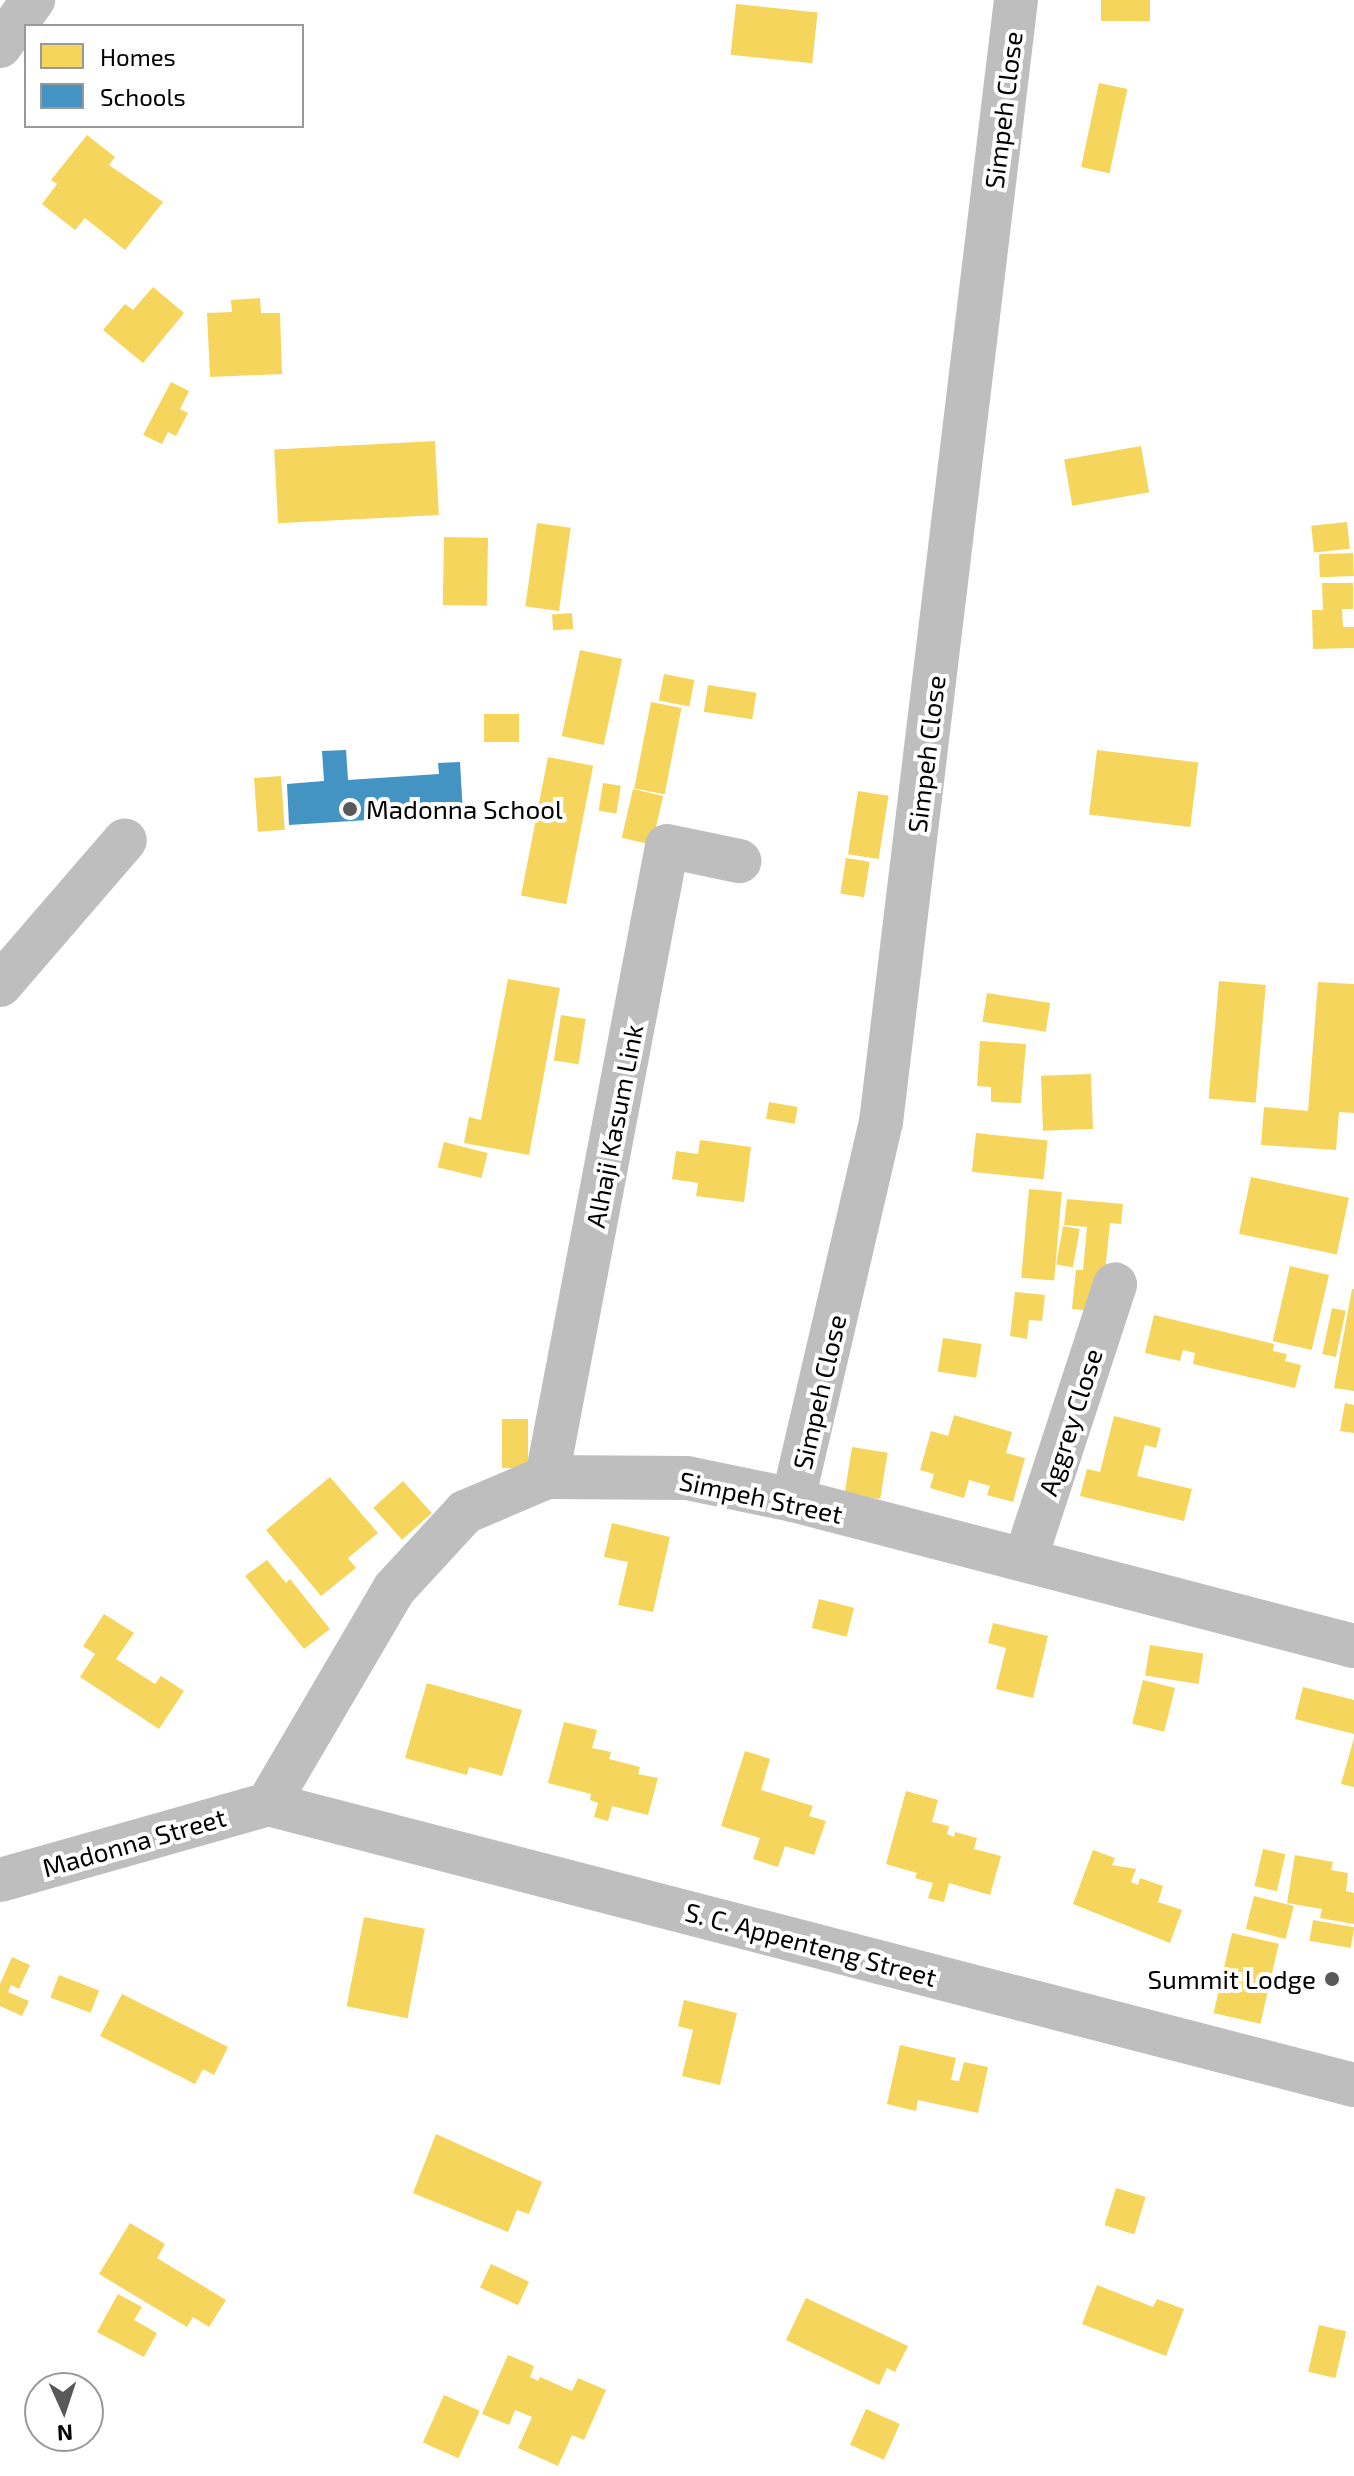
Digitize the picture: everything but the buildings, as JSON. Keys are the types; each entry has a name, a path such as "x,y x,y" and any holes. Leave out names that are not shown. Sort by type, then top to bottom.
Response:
{"street":[{"path":"0,46 33,0"},
{"name":"Simpeh Close","path":"793,1500 881,1122 1016,0"},
{"path":"0,985 125,840"},
{"name":"Alhaji Kasum Link","path":"547,1477 667,846 739,861"},
{"name":"Aggrey Close","path":"1025,1560 1115,1284"},
{"name":"Simpeh Street","path":"268,1804 394,1589 465,1512 547,1477 687,1478 793,1500 1354,1646"},
{"name":"Madonna Street","path":"0,1880 268,1804"},
{"name":"S. C. Appenteng Street","path":"268,1804 1354,2085"}],"place":[{"name":"Madonna School","path":"350,809"},
{"name":"Summit Lodge","path":"1332,1979"}]}
